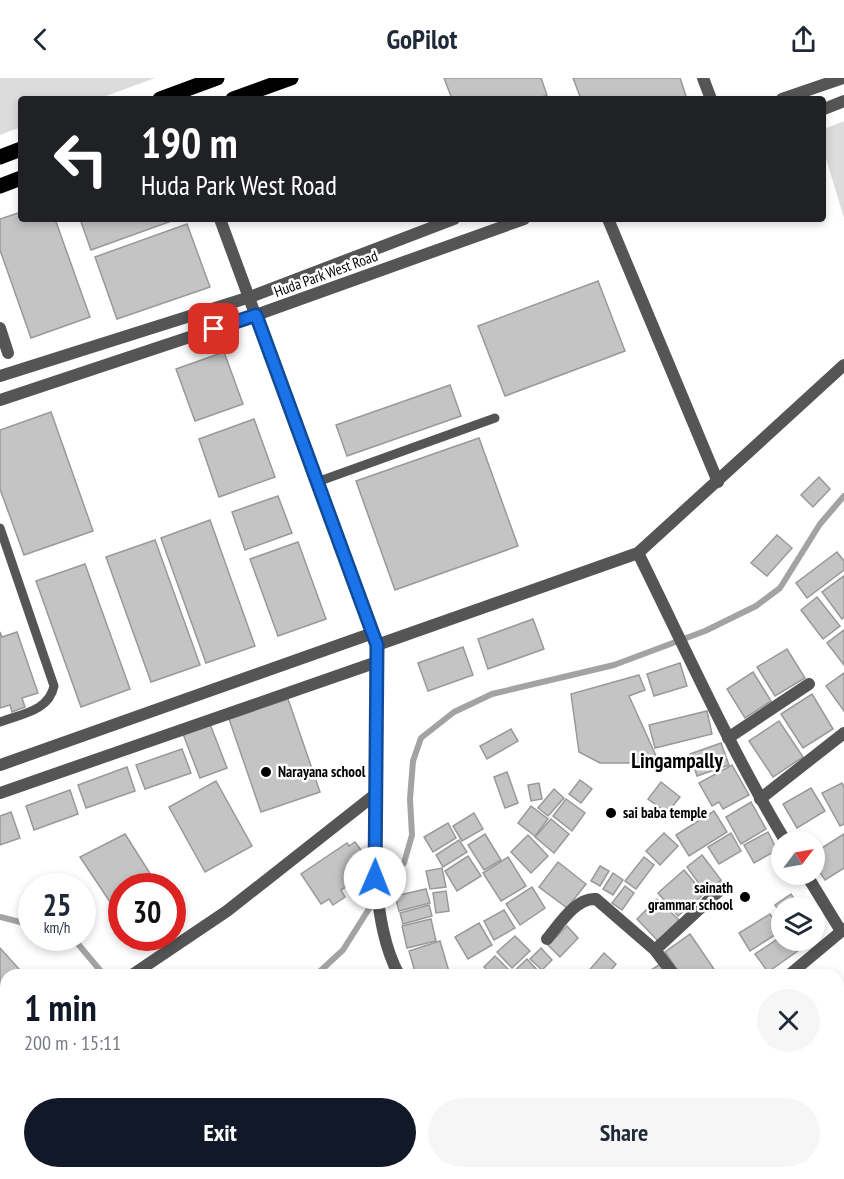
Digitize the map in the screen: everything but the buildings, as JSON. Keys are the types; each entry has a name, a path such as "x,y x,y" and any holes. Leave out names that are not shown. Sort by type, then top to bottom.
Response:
{"main road":[{"path":"168,96 218,78"},
{"path":"241,96 291,78"},
{"path":"0,157 18,151"},
{"path":"0,186 18,179"}],"street":[{"path":"703,78 710,96"},
{"path":"791,96 843,78"},
{"path":"826,108 844,101"},
{"path":"221,222 375,639 377,662 375,878 387,943 397,969"},
{"name":"Huda Park West Road","path":"0,376 250,297 446,222"},
{"name":"Huda Park West Road","path":"0,400 256,315 516,222"},
{"path":"609,222 718,482"},
{"path":"0,328 8,353"},
{"path":"0,765 638,553 844,366"},
{"path":"638,553 728,738 779,831"},
{"path":"0,793 377,662"},
{"path":"728,738 810,684"},
{"path":"760,799 844,733"},
{"path":"141,969 227,911 377,793"},
{"path":"796,969 842,930 813,885"},
{"path":"655,950 723,887"},
{"path":"547,939 579,903 589,898 597,899 655,950 669,969"}],"lane":[{"path":"317,482 495,418"},
{"path":"0,528 54,686 52,697 44,705 0,722"}],"shaded area":[{"path":"0,78 155,78 106,96 18,96 18,128 0,135"},
{"path":"844,121 844,218 826,159 826,128"}],"waterway":[{"path":"322,969 343,950 389,877 404,863 412,835 410,799 413,761 421,738 454,712 492,694 614,665 705,631 756,606 780,588 820,524 844,496"},
{"path":"0,917 18,922"},
{"path":"84,951 99,969"}],"place":[{"name":"Narayana school","path":"266,772"},
{"name":"sai baba temple","path":"611,813"},
{"name":"sainath grammar school","path":"745,897"}],"district":[{"name":"Lingampally","path":"677,761"}],"route":[{"path":"214,329 256,315 377,645 375,878"}]}
